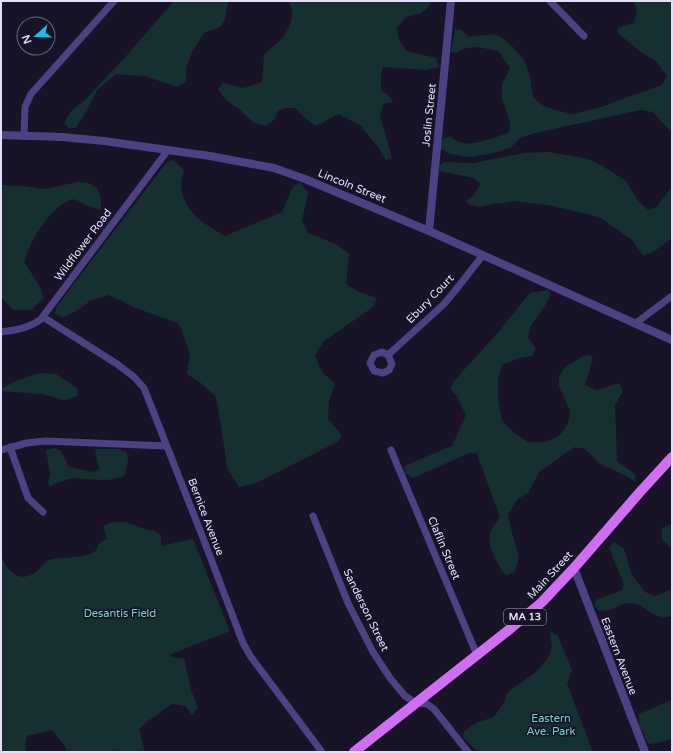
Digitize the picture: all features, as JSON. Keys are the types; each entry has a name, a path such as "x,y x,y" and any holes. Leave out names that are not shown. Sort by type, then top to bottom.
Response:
{"main road":[{"name":"Main Street","path":"354,752 534,609 574,568 672,457"}],"street":[{"path":"24,136 25,108 31,94 114,1"},
{"name":"Joslin Street","path":"429,231 451,1"},
{"path":"550,1 584,36"},
{"name":"Lincoln Street","path":"1,135 91,139 210,156 274,168 305,179 429,231 672,340"},
{"name":"Wildflower Road","path":"1,332 25,328 37,323 43,317 168,150"},
{"name":"Ebury Court","path":"388,355 444,304 483,255"},
{"path":"636,323 672,296"},
{"name":"Bernice Avenue","path":"43,317 117,364 138,380 144,388 245,646 322,752"},
{"path":"1,450 45,441 166,446"},
{"path":"10,447 28,498 43,512"},
{"name":"Claflin Street","path":"391,450 477,655"},
{"name":"Sanderson Street","path":"313,516 348,603 368,645 386,672 405,696 416,703"},
{"name":"Eastern Avenue","path":"574,568 644,752"},
{"path":"416,703 427,704 434,709 468,752"}],"green space":[{"path":"174,1 228,1 225,20 220,27 204,33 192,52 186,68 186,82 178,87 144,76 116,74 97,90 76,128 69,128 64,123 72,110 85,100"},
{"path":"288,1 432,1 421,13 406,17 397,28 399,40 406,51 436,58 439,67 426,70 383,67 381,74 381,90 390,97 393,102 384,104 380,115 392,158 386,160 378,147 360,125 339,114 316,126 295,108 286,108 278,111 274,120 266,126 254,123 239,109 226,100 218,89 223,83 243,88 262,82 264,55 283,37 291,22 292,13"},
{"path":"633,1 672,1 672,133 653,112 640,110 535,133 520,138 510,148 494,153 469,157 450,154 441,149 442,139 451,136 459,142 470,143 492,139 509,132 510,121 502,99 502,84 510,68 498,51 478,47 465,48 456,53 451,52 455,29 461,30 469,37 494,34 501,37 513,47 524,60 530,77 533,97 542,105 558,111 573,114 598,108 662,85 667,76 655,60 642,53 619,34 617,28 634,23 637,10"},
{"path":"548,152 583,158 596,162 626,181 639,202 648,210 656,207 672,187 672,238 653,252 643,256 632,240 599,217 548,205 515,201 478,207 468,204 467,200 475,194 480,184 474,178 440,171 439,166 444,162 474,163 524,153"},
{"path":"173,160 184,170 181,185 186,203 190,210 202,222 225,236 282,212 293,187 300,182 308,193 302,220 308,233 336,244 349,254 346,284 359,292 377,298 373,307 323,342 315,356 322,372 335,384 329,401 328,419 342,435 339,441 256,483 239,487 227,468 216,397 201,383 187,374 190,354 182,331 177,323 136,308 109,295 91,300 78,310 63,318 55,314 57,306 166,163"},
{"path":"78,182 88,183 97,188 101,199 101,210 88,206 74,199 61,205 48,218 38,231 24,262 39,285 44,298 31,310 13,310 1,297 1,185 44,189"},
{"path":"548,290 551,294 530,327 528,338 536,348 532,356 520,358 503,364 498,377 498,399 502,420 514,433 528,442 546,442 559,436 568,424 570,411 559,386 559,376 564,368 584,356 590,355 593,358 585,385 597,390 619,383 623,391 615,405 617,461 635,474 635,482 626,476 600,464 585,449 575,447 539,472 528,493 518,499 508,514 519,557 515,571 506,576 491,550 489,538 490,533 500,517 477,454 469,453 413,478 405,473 404,466 452,446 466,415 457,397 450,388 454,381 495,336 530,293"},
{"path":"42,373 56,374 77,388 78,396 64,400 42,394 1,391 1,389 16,381"},
{"path":"55,448 61,451 69,467 92,472 99,470 95,449 119,449 127,453 128,463 124,476 110,480 70,479 50,487 48,483 50,474 46,450"},
{"name":"Desantis Field","path":"112,522 125,522 155,531 161,536 161,546 193,539 230,631 169,655 175,658 184,658 191,690 198,708 192,715 185,706 172,704 148,721 139,729 145,752 118,752 115,750 111,752 67,752 65,746 52,730 27,736 25,744 26,752 1,752 1,556 11,572 20,577 26,577 38,570 49,560 91,554 96,550 99,544 107,539 103,526"},
{"path":"672,524 672,549 662,539 662,528"},
{"path":"614,542 624,549 632,575 645,592 655,596 672,589 672,616 665,617 655,615 632,603 626,603 612,609 599,611 595,606 596,600 622,590 624,584 609,548"},
{"name":"Eastern Ave. Park","path":"550,631 558,636 572,670 567,684 593,752 478,752 463,737 464,731 478,722 494,717 505,701 507,693 536,672 548,658 552,648"},
{"path":"672,700 672,739 648,744 639,724 639,714"}]}
